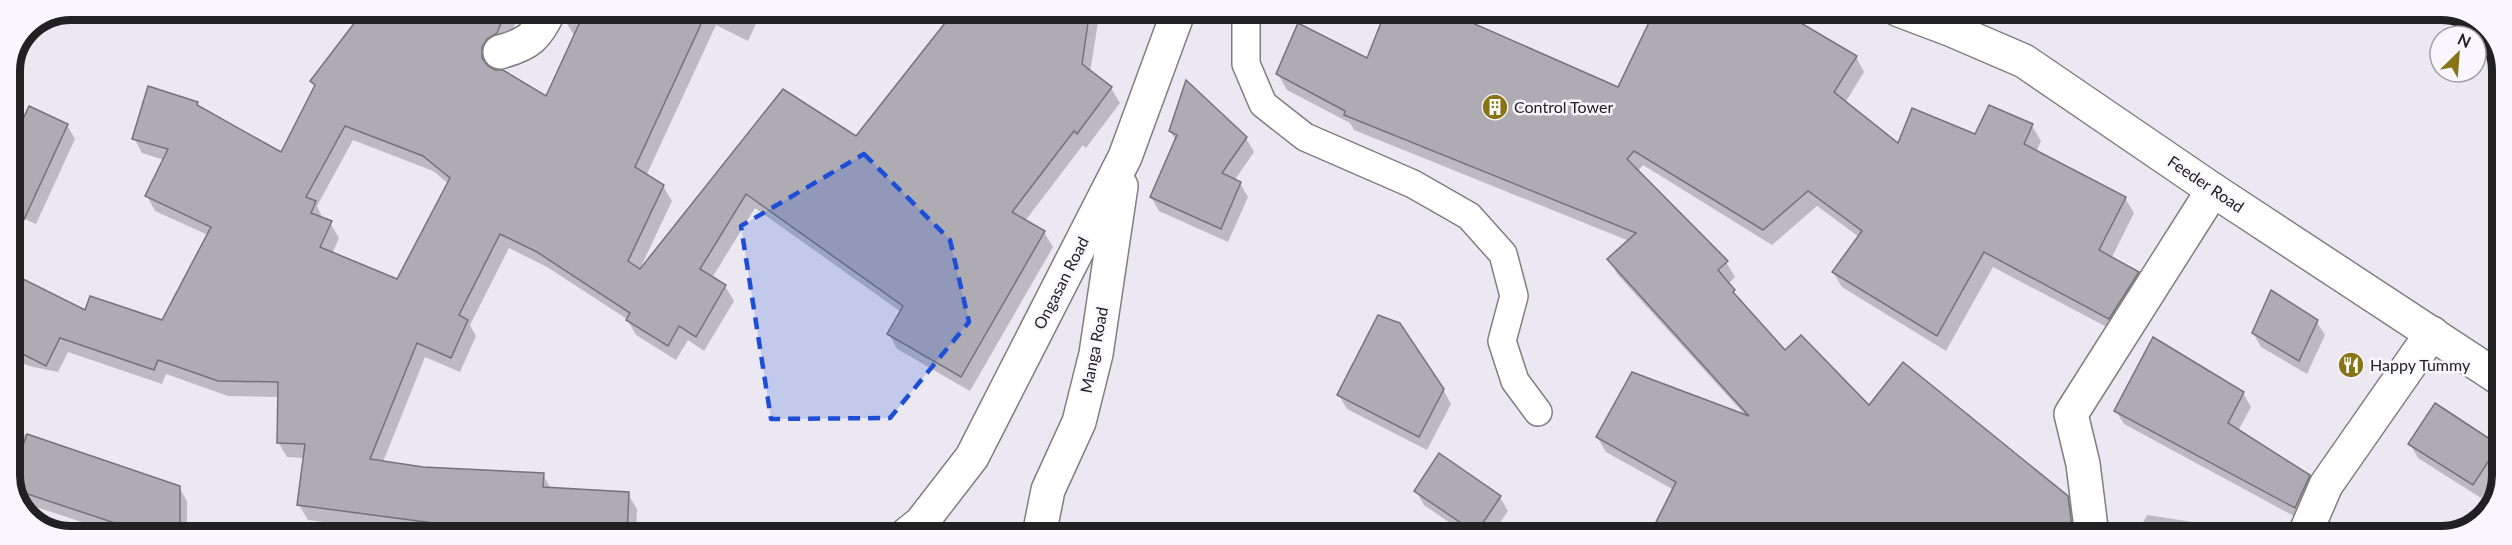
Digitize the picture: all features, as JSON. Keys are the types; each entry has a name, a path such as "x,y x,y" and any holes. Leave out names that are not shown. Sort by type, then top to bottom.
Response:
{"street":[{"path":"500,52 523,45 536,35 544,20"},
{"name":"Ongasan Road","path":"918,526 972,457 1125,157 1175,20"},
{"name":"Feeder Road","path":"1926,20 2024,61 2213,190 2492,373"},
{"name":"Manga Road","path":"1041,526 1048,490 1078,422 1096,354 1125,157"},
{"path":"2091,526 2084,464 2071,414 2213,190"},
{"path":"2308,526 2326,485 2432,333"}],"lane":[{"path":"1246,20 1246,64 1263,104 1305,136 1413,184 1469,216 1503,255 1514,296 1502,341 1515,381 1538,411"}],"highlighted area":[{"path":"864,154 950,240 969,322 890,418 771,419 741,226"}],"building":[{"path":"357,20 502,20 497,33 487,39 482,47 482,58 488,66 495,70 503,70 546,96 581,20 703,20 635,167 664,185 628,261 640,269 783,89 856,136 947,20 1088,20 1082,64 1112,87 1077,134 1074,131 1012,212 1045,231 961,377 887,334 903,306 746,194 700,269 726,285 696,337 679,326 668,346 626,320 630,313 537,252 500,234 459,315 468,320 451,358 417,343 370,459 423,467 544,473 543,487 629,492 627,526 433,526 433,523 297,505 305,444 277,443 278,382 218,381 158,360 154,370 60,338 46,366 20,353 20,278 85,310 90,296 162,320 211,227 145,196 168,149 132,139 148,86 198,102 197,105 281,152 315,85 310,81","holes":["345,126 423,156 450,178 397,279 320,247 332,221 311,213 316,201 306,197"]},
{"path":"1382,20 1466,20 1618,87 1650,20 1796,20 1857,56 1834,92 1898,143 1912,108 1975,134 1989,105 2033,124 2024,144 2126,197 2099,250 2139,272 2109,319 1984,252 1937,336 1832,272 1862,231 1808,191 1763,230 1634,151 1627,159 1728,261 1718,270 1735,290 1733,292 1785,350 1801,335 1869,405 1903,362 2068,496 2072,526 1654,526 1676,482 1596,437 1632,372 1749,416 1607,259 1636,233 1344,115 1345,111 1276,74 1298,23 1367,58"},
{"path":"1186,80 1247,137 1222,173 1241,182 1221,229 1150,197 1177,135 1169,131"},
{"path":"29,106 68,124 20,228 20,118 23,119"},
{"path":"2271,290 2318,320 2299,361 2252,333"},
{"path":"1378,315 1400,323 1444,389 1419,437 1337,395"},
{"path":"2153,337 2244,392 2228,423 2310,475 2295,508 2114,411"},
{"path":"2435,403 2492,440 2492,456 2473,485 2408,444"},
{"path":"27,434 180,486 180,526 118,526 118,524 22,492 20,485 20,455"},
{"path":"1439,453 1501,496 1481,526 1466,526 1414,491"}],"place":[{"name":"Control Tower","path":"1495,107"},
{"name":"Happy Tummy","path":"2351,365"}]}
